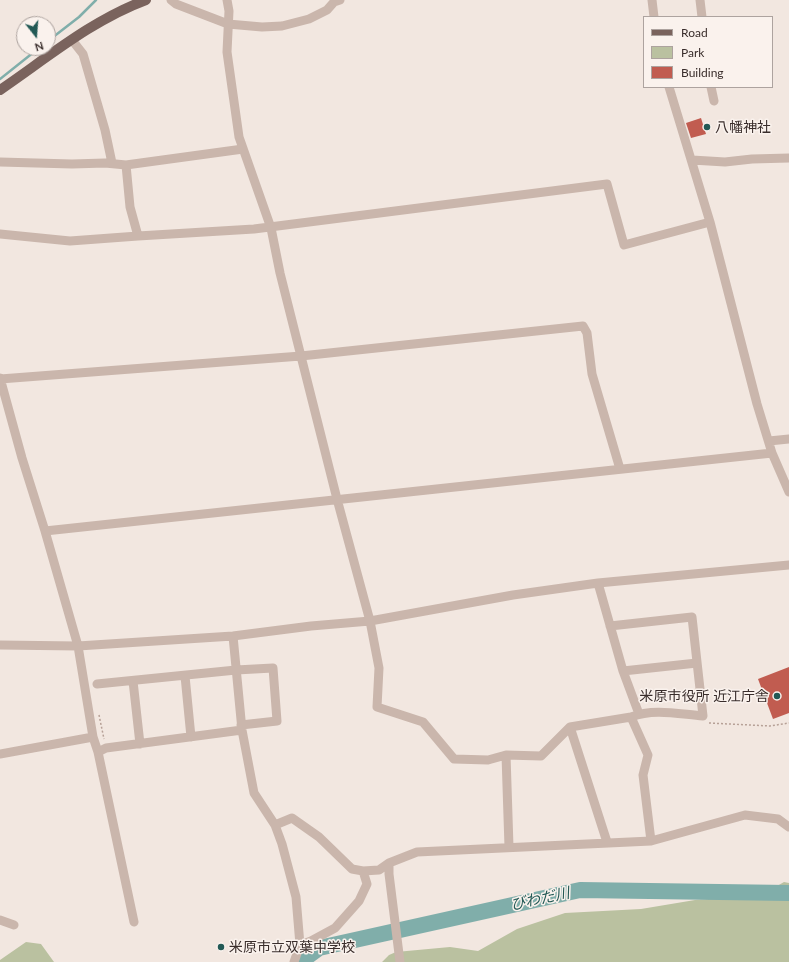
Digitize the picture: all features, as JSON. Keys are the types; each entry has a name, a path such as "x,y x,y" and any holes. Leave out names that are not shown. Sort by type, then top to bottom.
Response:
{"main road":[{"path":"0,90 90,28 125,8 146,0"}],"street":[{"path":"171,0 176,4 228,24 262,27 282,26 309,19 327,10 334,2 340,0"},
{"path":"227,0 228,52 239,137 271,228 280,273 337,499 370,621 379,668 377,707 423,722 454,759 488,760 506,755 542,756 570,727 659,711 703,716 692,617 610,626"},
{"path":"652,0 654,16"},
{"path":"700,0 702,16"},
{"path":"72,40 83,54 105,130 112,163"},
{"path":"669,88 710,222 757,404 772,452 789,492"},
{"path":"711,88 714,101"},
{"path":"0,162 112,163 126,165 243,149"},
{"path":"692,160 725,162 752,159 789,158"},
{"path":"126,165 130,207 138,236"},
{"path":"0,234 70,241 271,228 607,184 624,245 710,222"},
{"path":"134,922 98,752 93,737 78,646 45,531 22,458 0,378 301,356 583,326 587,333 592,374 620,469"},
{"path":"769,441 789,439"},
{"path":"45,531 772,452"},
{"path":"0,645 78,646 233,636 311,626 370,621 513,595 598,583 789,565"},
{"path":"598,583 635,716 648,755 643,775 651,841"},
{"path":"233,636 242,728 254,793 275,825 282,844 296,897 300,945 294,962"},
{"path":"623,671 697,663"},
{"path":"97,684 236,670 273,668 277,721 192,737 106,748 98,752"},
{"path":"185,676 192,737"},
{"path":"133,681 140,744"},
{"path":"570,727 607,842"},
{"path":"0,754 93,737"},
{"path":"506,755 509,847"},
{"path":"275,825 292,818 319,837 352,869 363,871 379,870 417,852 651,841 745,815 778,819 789,826"},
{"path":"389,864 400,962"},
{"path":"300,945 311,941 335,928 359,901 367,884 363,871"},
{"path":"0,920 14,926"}],"path":[{"path":"708,723 770,726 789,723"}],"green space":[{"path":"784,882 789,883 789,962 382,962 389,955 396,952 450,947 478,951 517,929 565,913 641,909 695,900 750,896 765,893"},
{"path":"26,942 41,944 54,962 0,962 0,960"}],"building":[{"path":"701,118 706,134 691,138 686,123"},
{"name":"米原市役所 近江庁舎","path":"789,667 789,713 773,719 758,679"}],"waterway":[{"path":"56,35 79,17 96,0"},
{"path":"0,79 29,56"},
{"name":"びわだ川","path":"300,962 319,948 580,890 789,893"}],"place":[{"name":"八幡神社","path":"707,127"},
{"name":"米原市役所 近江庁舎","path":"777,696"},
{"name":"米原市立双葉中学校","path":"221,947"}]}
